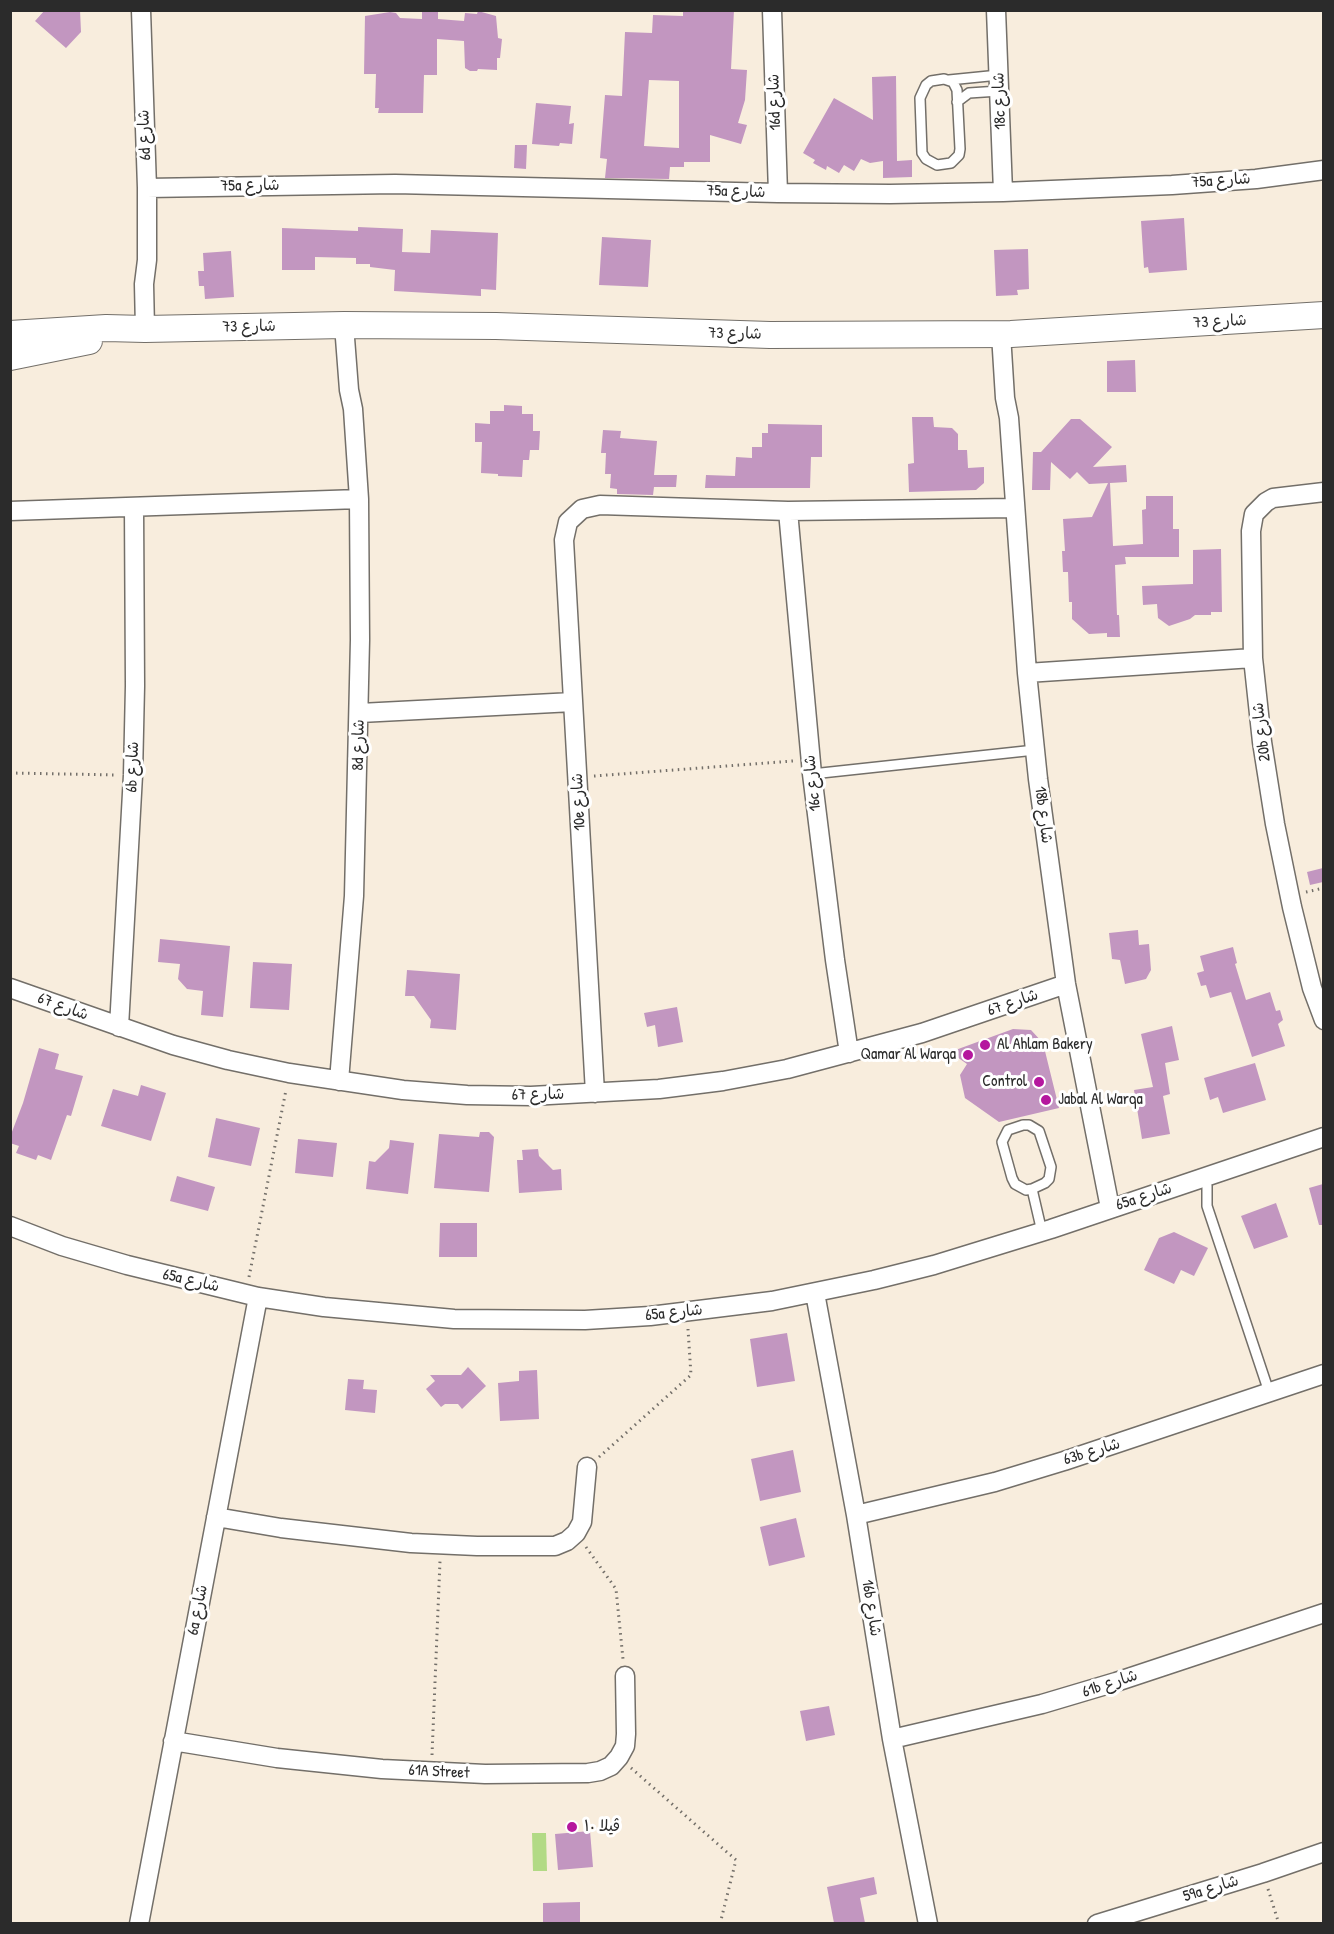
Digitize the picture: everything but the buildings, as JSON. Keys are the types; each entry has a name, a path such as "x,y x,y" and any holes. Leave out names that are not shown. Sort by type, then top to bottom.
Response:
{"street":[{"name":"6d شارع","path":"141,10 147,261 152,284 150,329"},
{"name":"16d شارع","path":"772,10 778,193"},
{"name":"18c شارع","path":"996,10 1003,192"},
{"name":"75a شارع","path":"147,188 395,184 778,193 1003,192 1225,181 1323,170"},
{"name":"شارع 73","path":"10,334 65,329 350,325 496,326 770,335 1006,334 1323,315"},
{"name":"8d شارع","path":"339,1081 354,896 360,713 359,500 353,409 356,390 350,325"},
{"name":"شارع 73","path":"10,357 150,329"},
{"name":"18b شارع","path":"1006,334 1013,393 1009,418 1014,508 1035,750 1066,984 1110,1208"},
{"name":"20b شارع","path":"1323,492 1273,498 1254,514 1251,531 1253,658 1262,742 1275,824 1292,907 1312,988 1323,1020"},
{"path":"10,511 359,500"},
{"name":"10e شارع","path":"595,1093 565,530 574,514 582,508 600,505 788,511"},
{"name":"6b شارع","path":"119,1027 133,775 134,507"},
{"path":"788,511 1014,508"},
{"name":"16c شارع","path":"788,511 811,767 849,1053"},
{"path":"1027,673 1253,658"},
{"path":"360,713 573,702"},
{"name":"شارع 67","path":"10,988 119,1027 217,1057 289,1073 403,1090 467,1095 531,1096 659,1089 723,1081 787,1069 963,1020 1066,984"},
{"name":"65a شارع","path":"10,1226 62,1246 127,1266 252,1295 357,1311 454,1319 585,1320 730,1307 815,1293 934,1265 1042,1232 1323,1137"},
{"name":"16b شارع","path":"815,1293 856,1515 892,1739 928,1923"},
{"name":"6a شارع","path":"138,1923 216,1517 252,1295"},
{"name":"63b شارع","path":"856,1515 984,1485 1064,1461 1133,1440 1323,1374"},
{"path":"216,1517 346,1537 441,1544 555,1546 567,1541 576,1533 582,1522 585,1510 587,1467"},
{"name":"61b شارع","path":"892,1739 1042,1704 1116,1682 1323,1612"},
{"path":"619,1757 625,1746 626,1734 625,1676"},
{"name":"61A Street","path":"173,1741 329,1764 432,1772 588,1773 611,1766 619,1757"},
{"name":"59a شارع","path":"1097,1923 1263,1873 1323,1852"}],"lane":[{"path":"949,80 956,86 959,155 951,163 937,165 926,159 921,147 922,91 931,81 949,80 999,83"},
{"path":"957,102 969,93 999,83"},
{"path":"811,767 1035,750"},
{"path":"1023,1125 1029,1125 1039,1131 1051,1167 1046,1183 1032,1189 1026,1190 1015,1184 1002,1149 1002,1142 1008,1130 1023,1125"},
{"path":"1204,1177 1207,1186 1207,1206 1269,1392"},
{"path":"1032,1189 1042,1232"}],"path":[{"path":"578,777 811,767"},
{"path":"10,774 133,775"},
{"path":"252,1295 289,1073"},
{"path":"587,1467 691,1375 687,1312"},
{"path":"576,1533 616,1589 625,1676"},
{"path":"432,1772 441,1544"},
{"path":"619,1757 736,1860 720,1923"},
{"path":"1263,1873 1280,1923"}],"green space":[{"path":"532,1833 546,1833 547,1871 533,1871"}],"place":[{"name":"Al Ahlam Bakery","path":"985,1045"},
{"name":"Qamar Al Warqa","path":"968,1055"},
{"name":"Control","path":"1039,1082"},
{"name":"Jabal Al Warqa","path":"1046,1100"},
{"name":"ڤيلا ١٠","path":"572,1827"}]}
